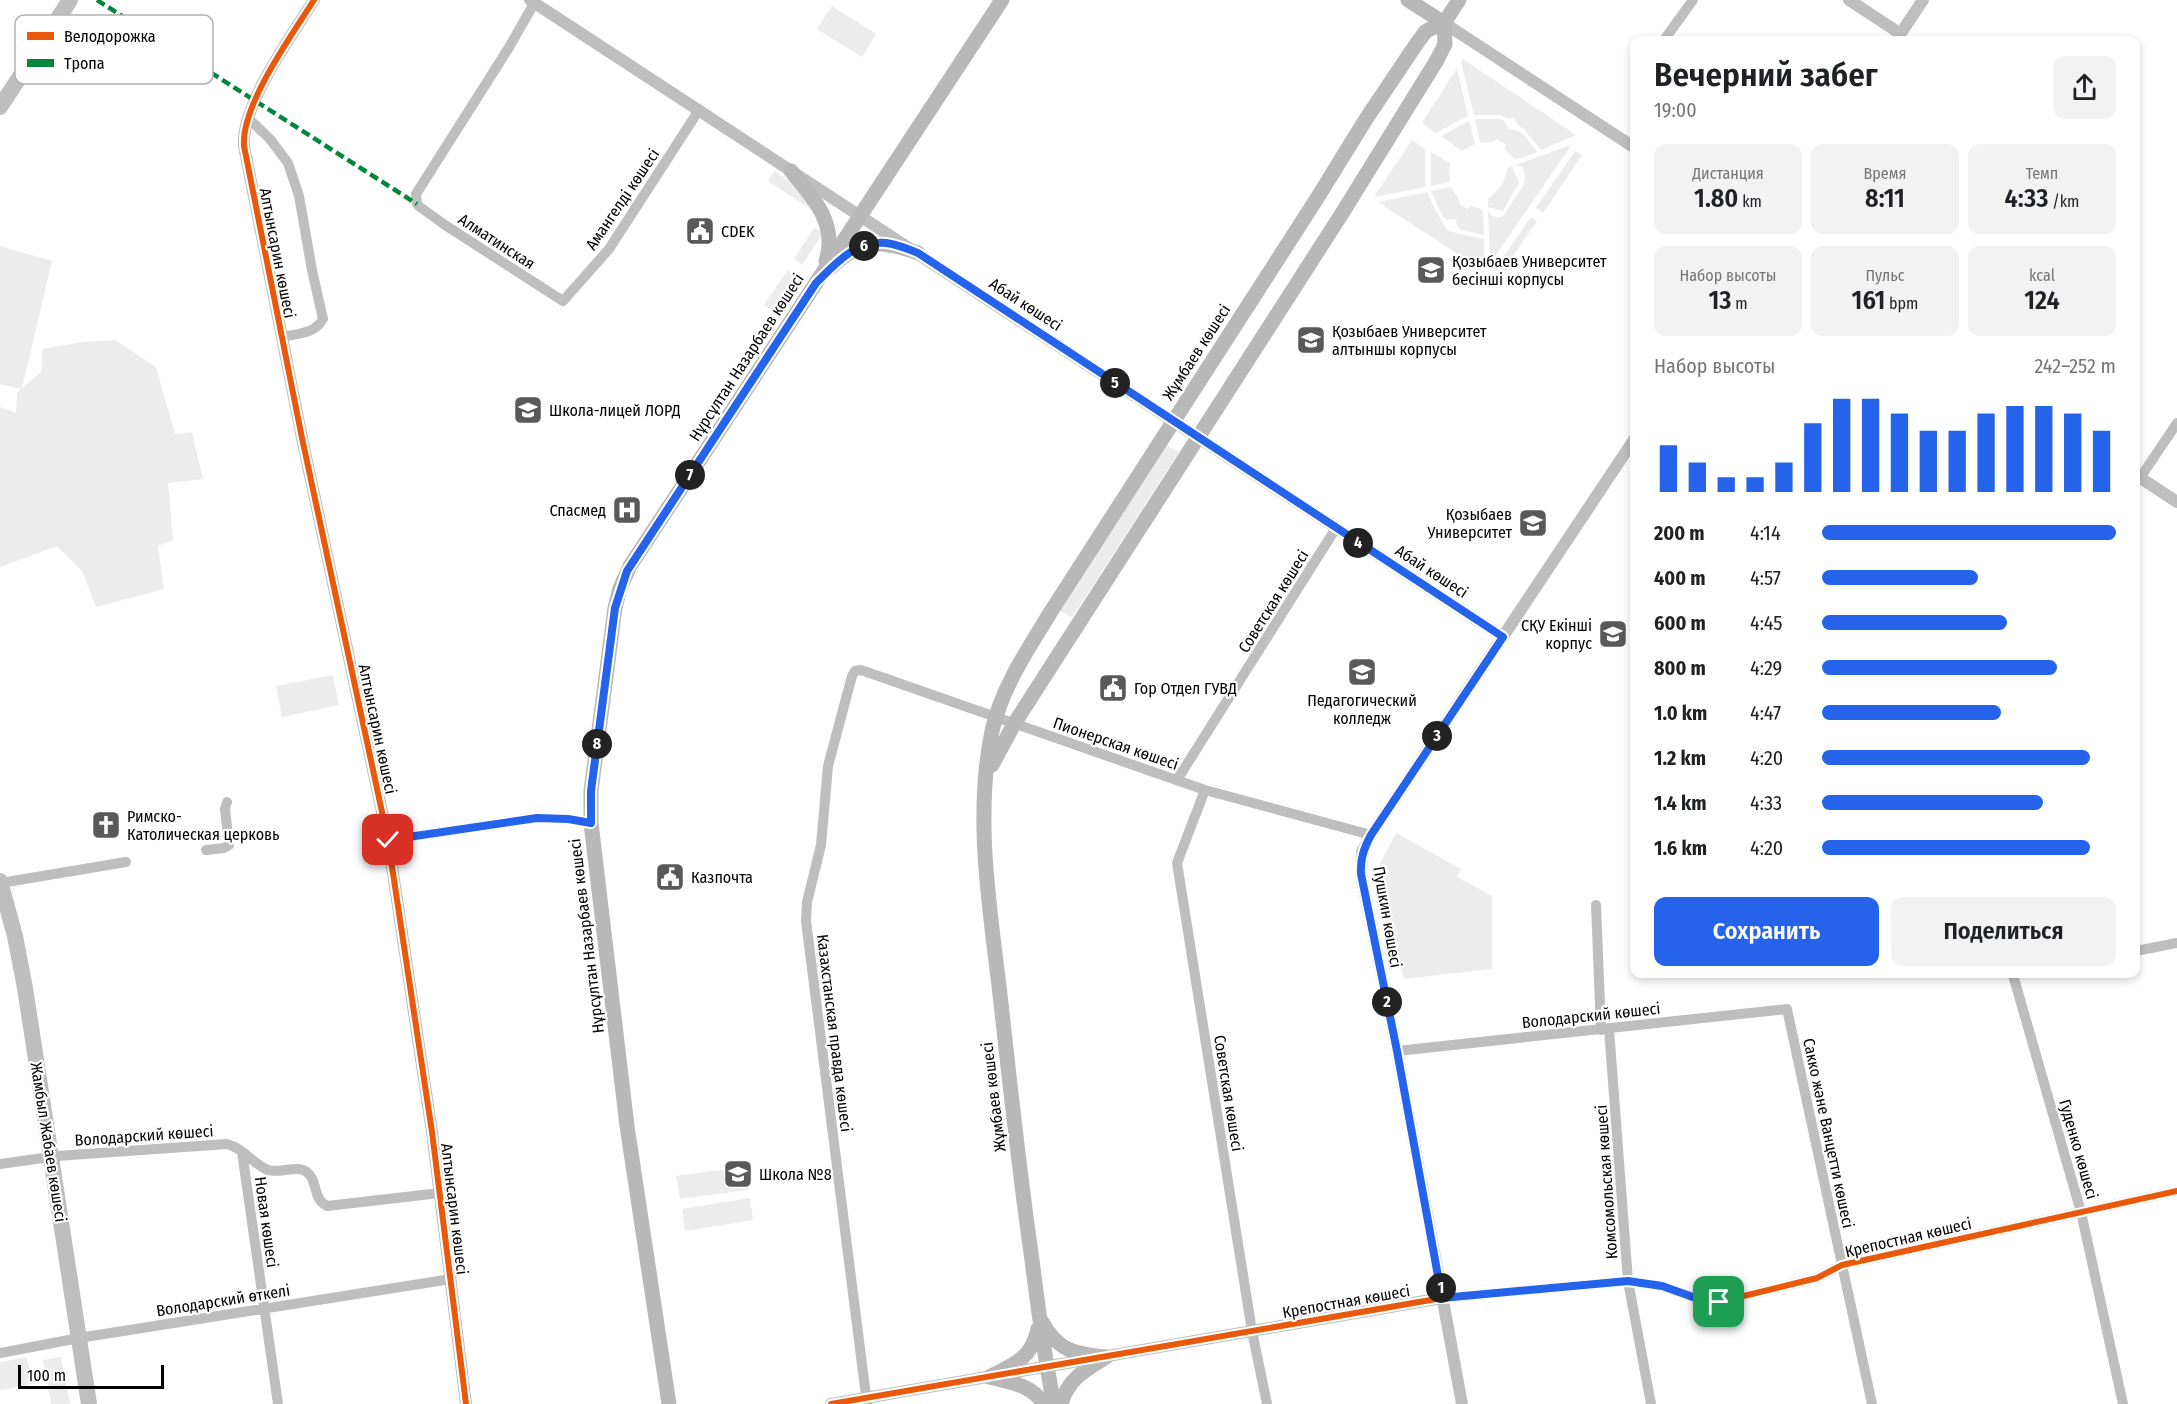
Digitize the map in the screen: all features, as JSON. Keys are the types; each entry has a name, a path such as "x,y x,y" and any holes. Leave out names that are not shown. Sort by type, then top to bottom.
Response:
{"main road":[{"path":"60,15 70,0"},
{"name":"Нұрсұлтан Назарбаев көшесі","path":"669,1404 627,1126 591,823 591,791 615,608 630,566 1002,0"},
{"path":"1408,0 1444,23"},
{"name":"Жұмбаев көшесі","path":"1054,1404 1046,1368 1012,1107 986,863 984,785 996,717 1004,692 1050,613 1366,119 1426,31 1444,23 1459,0"},
{"name":"Жұмбаев көшесі","path":"984,785 994,759 1014,724 1341,215 1437,60 1445,44 1444,23"},
{"path":"0,107 15,84"},
{"path":"791,171 812,196 828,228 830,246 816,283"},
{"path":"816,283 841,258 870,244 893,244 918,253"},
{"name":"Жамбыл Жабаев көшесі","path":"0,882 21,969 89,1404"},
{"path":"1039,1317 1048,1333 1062,1347 1082,1354 1106,1357"},
{"path":"989,1377 1016,1363 1030,1352 1036,1338 1039,1317"},
{"path":"1061,1404 1068,1386 1075,1377 1106,1357"},
{"path":"989,1377 1027,1388 1044,1404"}],"street":[{"name":"Алтынсарин көшесі","path":"314,0 273,67 248,117 243,138 245,157 383,840 440,1193 466,1404"},
{"path":"1667,36 1693,0"},
{"path":"1849,0 1899,36"},
{"path":"1903,36 1923,0"},
{"name":"Абай көшесі","path":"533,1 1503,637"},
{"name":"Алматинская","path":"533,1 418,189 415,198 417,204 445,225 563,301"},
{"path":"1444,23 1630,145"},
{"name":"Амангелді көшесі","path":"563,301 609,249 699,110"},
{"path":"248,117 270,139 288,163 299,196 323,319 320,325 311,331 281,337"},
{"path":"2140,473 2177,423"},
{"name":"Пушкин көшесі","path":"1462,1404 1397,1051 1361,874 1362,852 1371,835 1630,446"},
{"path":"2140,477 2177,502"},
{"name":"Советская көшесі","path":"1177,780 1336,528"},
{"name":"Пионерская көшесі","path":"855,671 861,670 1206,790 1371,835"},
{"name":"Казахстанская правда көшесі","path":"855,671 828,766 821,845 807,903 806,921 866,1401"},
{"name":"Советская көшесі","path":"1206,790 1177,862 1252,1331 1267,1404"},
{"path":"206,850 224,848 229,845 225,809 227,802"},
{"path":"383,840 537,818 568,819 591,823"},
{"path":"0,882 126,862"},
{"name":"Комсомольская көшесі","path":"1596,905 1628,1281 1651,1404"},
{"path":"2140,950 2177,943"},
{"name":"Гуденко көшесі","path":"2016,978 2081,1212 2123,1404"},
{"name":"Володарский көшесі","path":"1397,1051 1787,1009"},
{"name":"Сакко және Ванцетти көшесі","path":"1787,1009 1872,1404"},
{"name":"Володарский көшесі","path":"0,1164 52,1156 228,1144 268,1170 278,1172 298,1169 307,1172 312,1178 318,1197 323,1205 327,1206 440,1193"},
{"name":"Новая көшесі","path":"242,1152 278,1404"},
{"name":"Крепостная көшесі","path":"831,1404 866,1401 989,1377 1442,1298 1628,1281 1662,1286 1707,1302 1719,1302 1817,1278 1842,1265 2177,1191"},
{"name":"Володарский өткелі","path":"0,1353 79,1338 451,1279"}],"shaded area":[{"path":"832,6 876,34 862,57 817,29"},
{"path":"1463,59 1576,135 1541,150 1514,118 1507,119 1501,115 1474,115 1461,62"},
{"path":"1457,68 1468,116 1436,133 1422,123"},
{"path":"1475,119 1500,119 1505,122 1508,129 1518,131 1525,136 1537,152 1515,160 1505,149 1506,144 1497,139 1493,142 1480,143"},
{"path":"1469,121 1475,144 1462,151 1441,136"},
{"path":"1412,140 1425,149 1425,187 1376,197 1375,195"},
{"path":"1570,147 1493,259 1490,257 1488,211 1492,216 1499,218 1504,215 1524,184 1523,167 1516,165"},
{"path":"1575,151 1582,155 1543,213 1536,208"},
{"path":"1431,152 1451,164 1450,182 1431,186"},
{"path":"1512,166 1519,183 1503,211 1488,207 1488,199 1501,186 1507,169"},
{"path":"775,171 810,197 815,212 768,181"},
{"path":"1451,187 1460,205 1467,209 1471,206 1483,210 1484,235 1462,230 1455,219 1447,220 1443,217 1431,191"},
{"path":"1427,192 1448,231 1484,239 1484,261 1473,264 1378,202"},
{"path":"1531,217 1537,221 1502,272 1496,267"},
{"path":"814,228 823,233 802,265 794,259"},
{"path":"0,246 52,261 22,388 41,372 43,349 82,342 115,340 156,367 175,434 192,432 203,479 168,483 173,540 158,546 164,589 96,607 82,571 57,546 0,567 0,407 16,413 17,392 21,389 0,384"},
{"path":"788,270 795,275 772,310 764,305"},
{"path":"1167,445 1179,452 1072,618 1060,611"},
{"path":"333,675 339,705 282,717 276,686"},
{"path":"1396,833 1461,869 1457,877 1492,896 1492,969 1404,979 1378,867"},
{"path":"747,1166 748,1190 680,1199 676,1176"},
{"path":"750,1198 753,1220 685,1231 682,1209"},
{"path":"27,1357 32,1384 0,1390 0,1362"},
{"path":"61,1357 70,1404 51,1404 43,1360"}],"marked path":[{"path":"97,0 121,15"},
{"path":"213,74 417,204"}],"cycle path":[{"path":"314,0 281,51 259,91 245,129 244,146 302,438 388,840 432,1132 466,1404"},
{"path":"831,1404 1442,1298 1628,1281 1662,1286 1707,1302 1719,1302 1817,1278 1842,1265 2177,1191"}],"place":[{"name":"CDEK","path":"700,231"},
{"name":"Қозыбаев Университет бесінші корпусы","path":"1431,270"},
{"name":"Қозыбаев Университет алтыншы корпусы","path":"1311,340"},
{"name":"Школа-лицей ЛОРД","path":"528,410"},
{"name":"Спасмед","path":"627,510"},
{"name":"Қозыбаев Университет","path":"1533,523"},
{"name":"СҚУ Екінші корпус","path":"1613,634"},
{"name":"Педагогический колледж","path":"1362,672"},
{"name":"Гор Отдел ГУВД","path":"1113,688"},
{"name":"Римско- Католическая церковь","path":"106,825"},
{"name":"Казпочта","path":"670,877"},
{"name":"Школа №8","path":"738,1174"}],"route":[{"path":"388,840 537,818 568,819 591,823 591,791 615,608 627,571 816,283 841,258 852,251 870,244 893,244 918,253 1503,637 1371,835 1362,852 1361,862 1361,874 1397,1051 1442,1298 1628,1281 1645,1282 1695,1299 1719,1302"}]}
